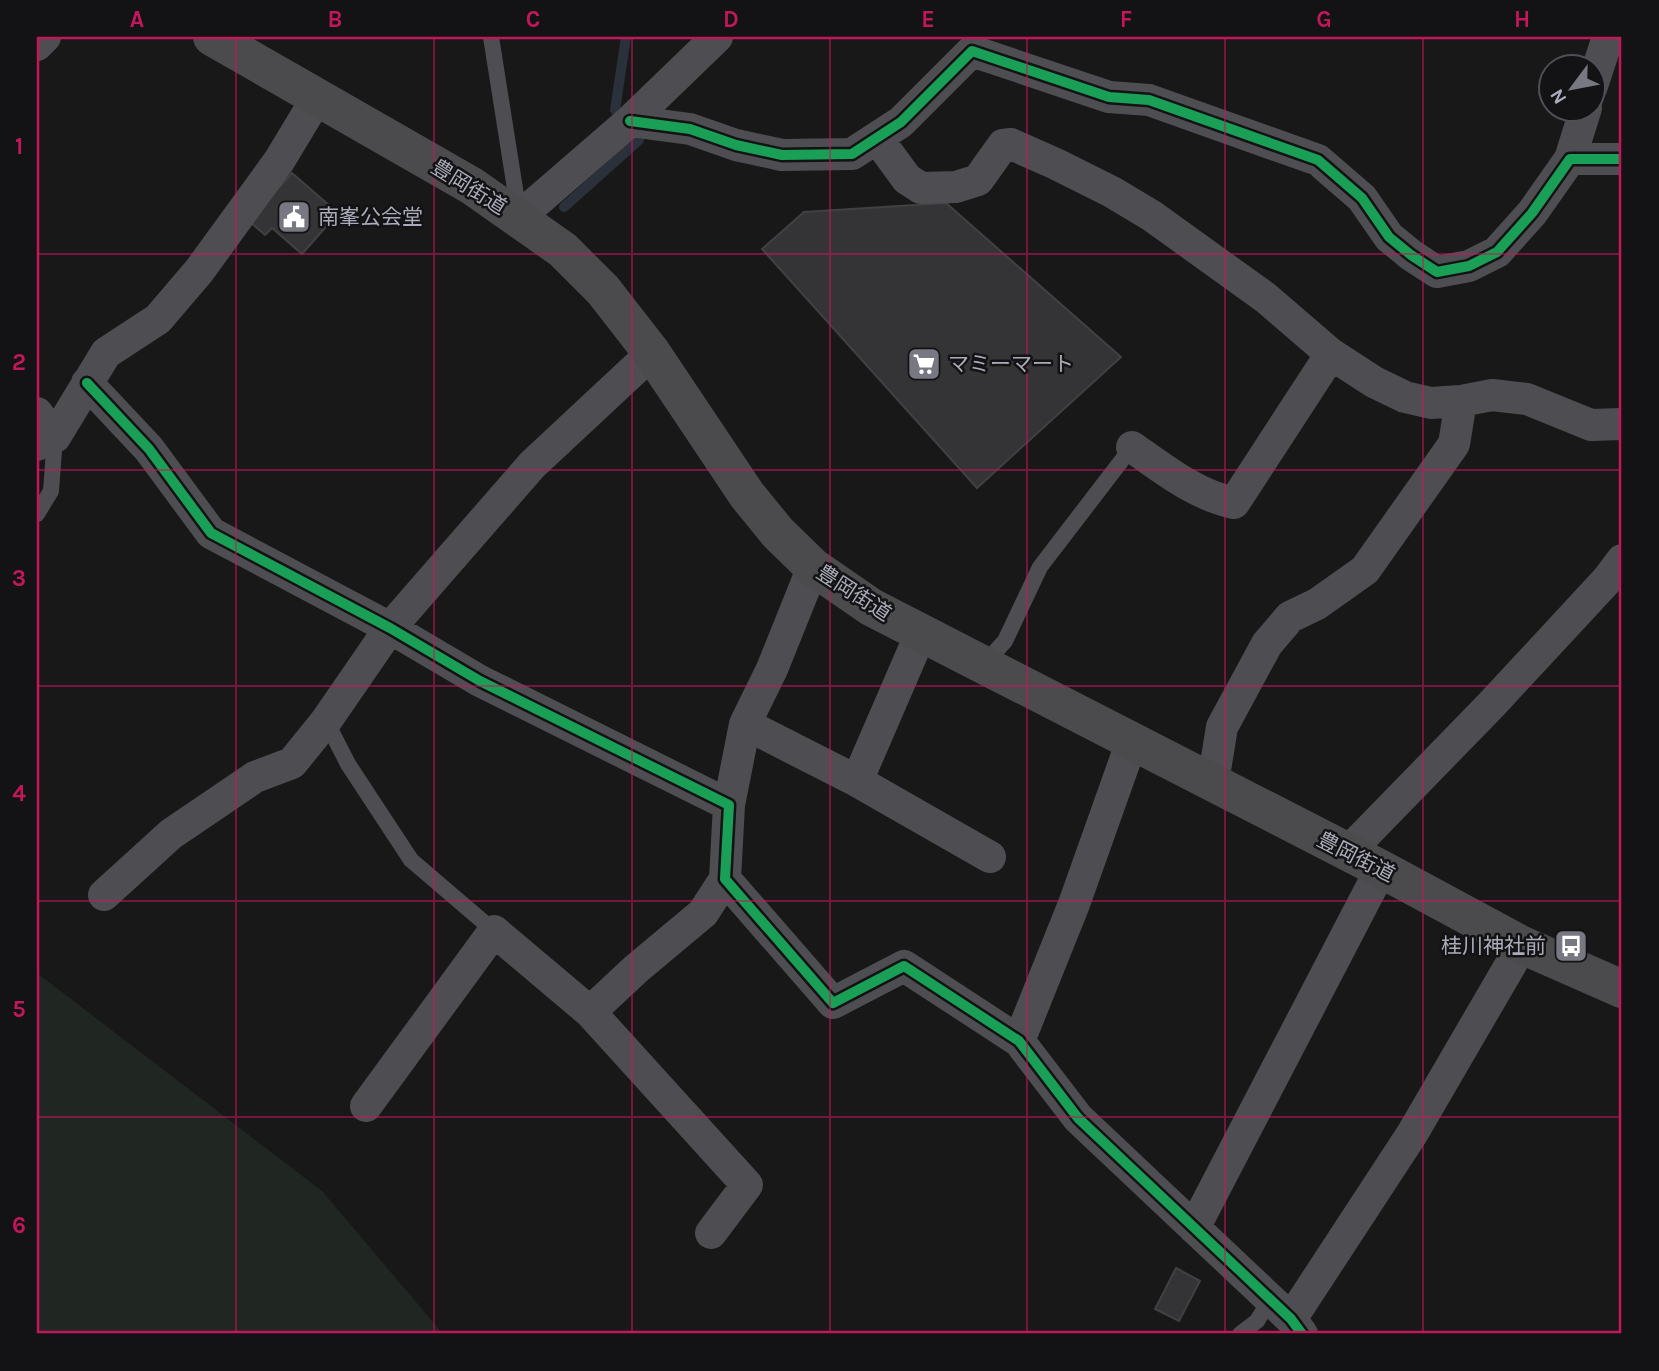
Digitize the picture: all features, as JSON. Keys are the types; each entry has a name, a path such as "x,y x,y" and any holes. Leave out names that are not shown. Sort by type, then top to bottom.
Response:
{"main road":[{"name":"豊岡街道","path":"212,37 472,186 563,250 603,290 652,354 747,495 778,533 813,568 871,607 1381,869 1522,945 1622,989"}],"street":[{"path":"37,45 45,37"},
{"path":"519,217 630,121 717,37"},
{"path":"630,121 690,129 737,145 782,155 852,155 901,122 972,51 1109,97 1149,100 1318,160 1362,198 1389,237 1437,272 1469,266 1497,252 1532,213 1570,159 1582,122"},
{"path":"43,432 87,383 106,353 159,319 199,271 279,161 317,97"},
{"path":"877,138 907,179 920,188 956,187 978,180 1003,145 1011,144 1056,164 1152,216 1266,298 1331,354 1374,382 1405,397 1431,402 1461,401 1492,395 1527,399 1591,425 1622,424"},
{"path":"1570,159 1622,159"},
{"path":"104,895 171,834 255,777 292,763 326,721 390,628 533,465 652,354"},
{"path":"1132,447 1173,476 1221,500 1234,503 1331,354"},
{"path":"87,383 149,449 211,533 390,628 480,681 729,805"},
{"path":"1213,782 1222,727 1266,644 1290,617 1317,604 1365,570 1454,444 1461,401"},
{"path":"590,1012 702,913 725,879 729,805 745,724 772,669 813,568"},
{"path":"1347,853 1617,576"},
{"path":"856,781 921,633"},
{"path":"745,724 856,781 990,856"},
{"path":"1019,1041 1074,904 1132,741"},
{"path":"1194,1228 1381,869"},
{"path":"725,879 833,1003 904,966 1019,1041 1078,1118 1288,1318 1412,1134 1522,945"},
{"path":"366,1106 494,931 590,1012 747,1185 711,1233"}],"lane":[{"path":"491,37 519,217"},
{"path":"37,514 51,491 43,432"},
{"path":"984,664 1005,641 1040,567 1132,447"},
{"path":"326,721 348,764 411,860 494,931"},
{"path":"1240,1334 1257,1321 1288,1318"}],"shaded area":[{"path":"37,973 322,1191 443,1334 37,1334"}],"building":[{"name":"南峯公会堂","path":"292,173 338,213 302,254 272,228 265,235 249,221"},
{"path":"946,203 1121,357 977,488 762,249 804,212"},
{"path":"1176,1268 1200,1281 1179,1321 1155,1309"}],"waterway":[{"path":"564,207 639,140 615,110 626,37"}],"cycle path":[{"path":"630,121 690,129 736,145 782,155 852,154 901,122 972,51 1109,97 1149,100 1318,160 1362,198 1389,237 1437,272 1469,266 1497,252 1532,213 1570,159 1622,159"},
{"path":"87,383 149,449 211,533 390,628 480,681 729,805 725,879 833,1003 904,966 1019,1041 1078,1118 1291,1319 1302,1334"}],"place":[{"name":"南峯公会堂","path":"294,217"},
{"name":"マミーマート","path":"924,364"},
{"name":"桂川神社前","path":"1571,946"}]}
